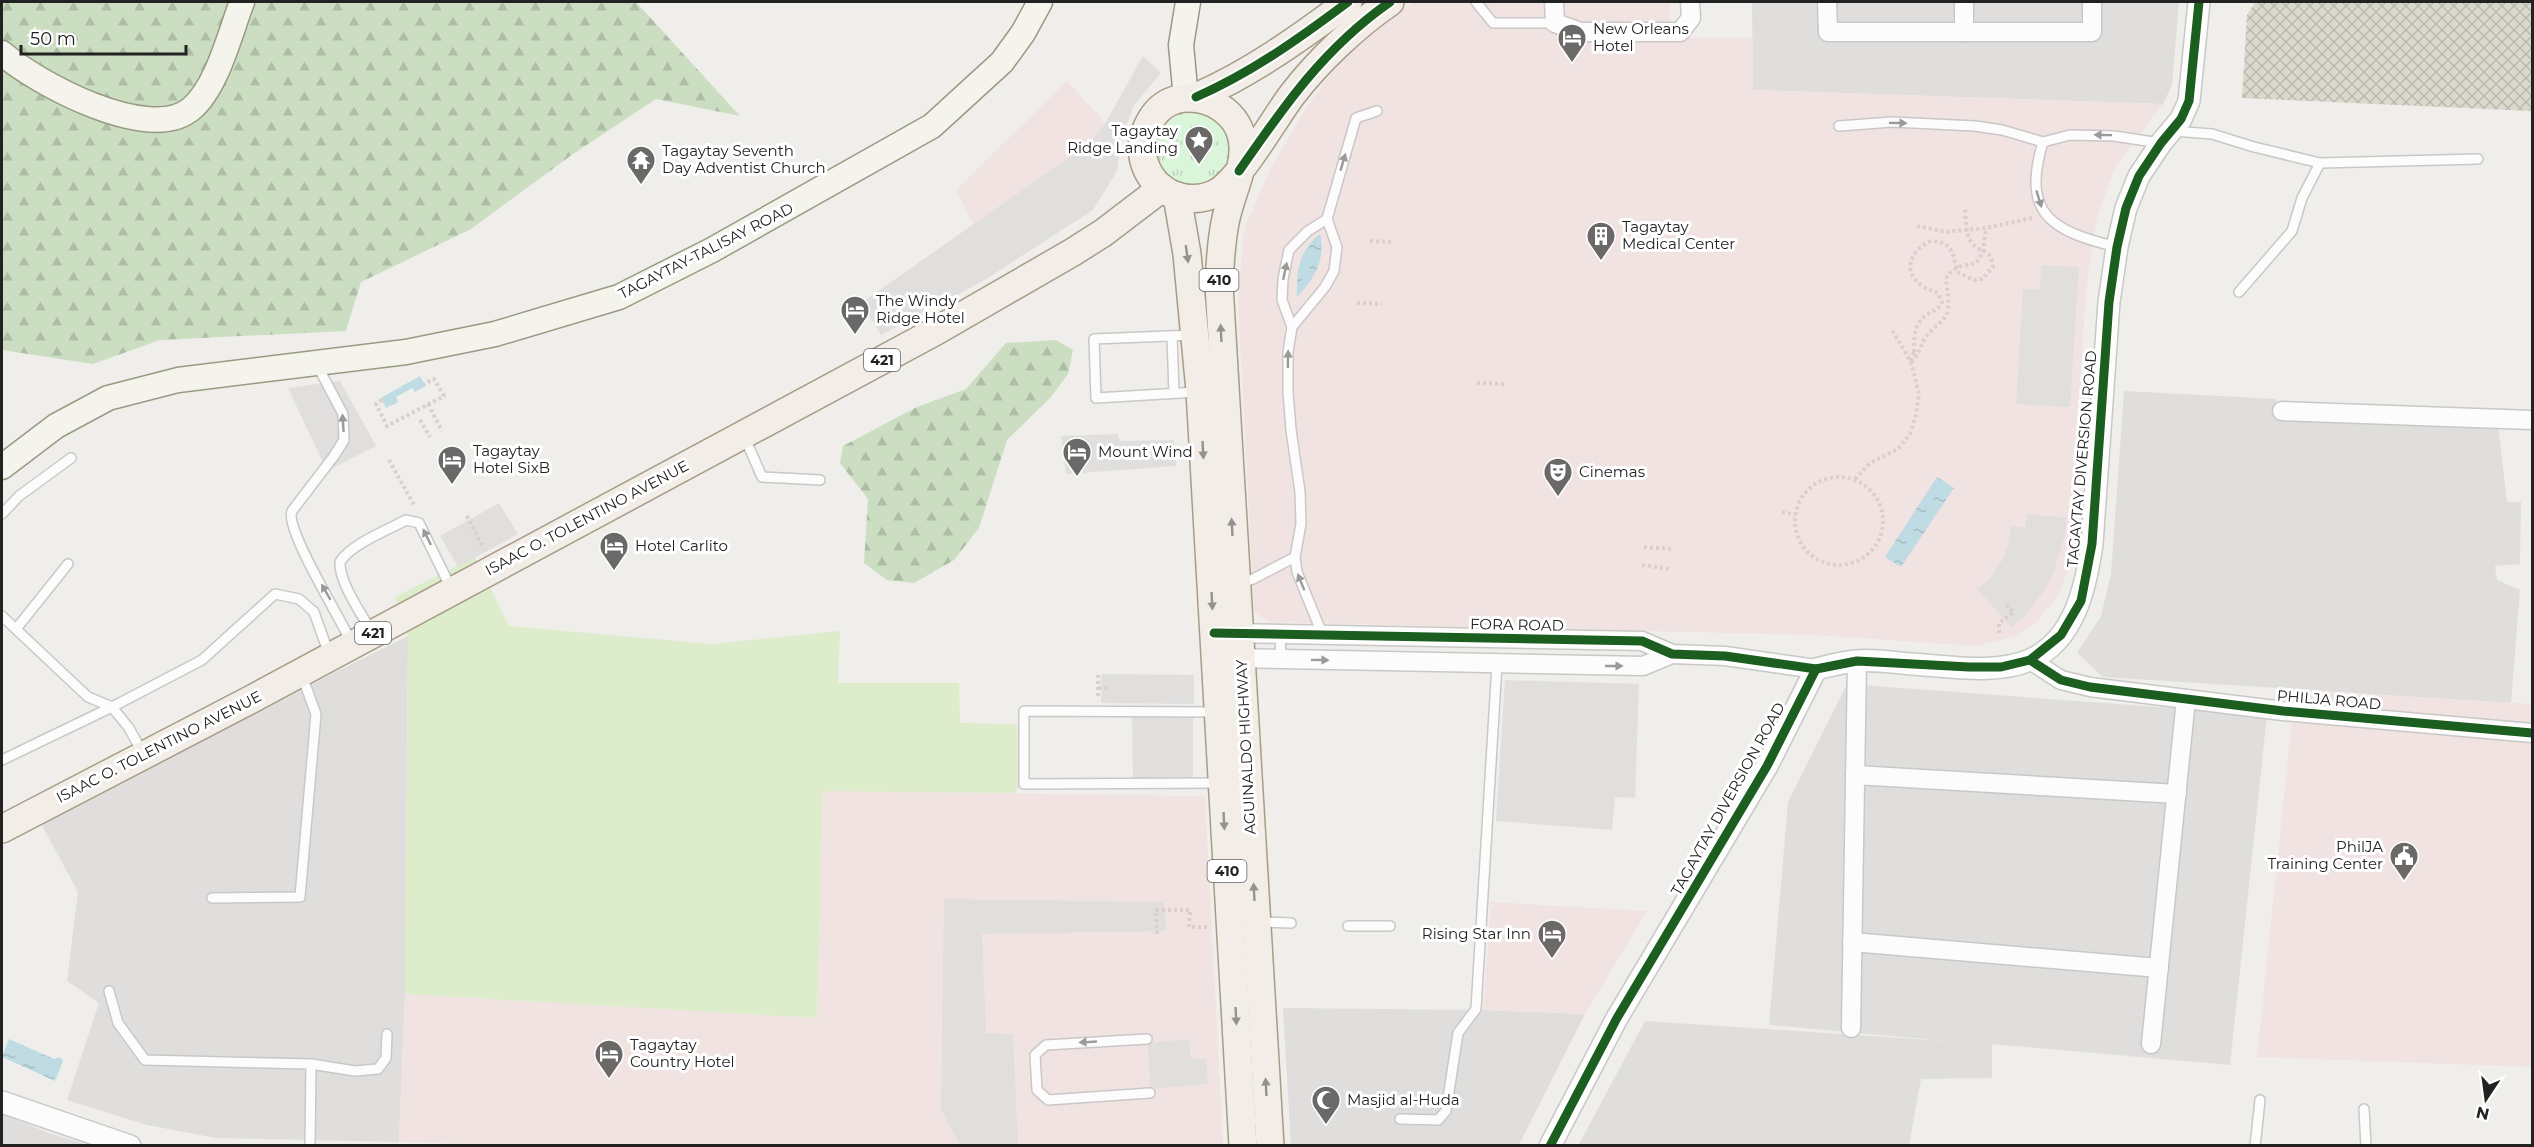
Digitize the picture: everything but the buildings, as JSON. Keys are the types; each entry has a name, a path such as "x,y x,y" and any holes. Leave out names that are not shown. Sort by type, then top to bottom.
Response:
{"main road":[{"path":"2,53 32,77 87,102 132,117 151,120 170,119 192,108 204,95 242,2"},
{"name":"TAGAYTAY-TALISAY ROAD","path":"2,467 56,426 108,398 178,380 406,352 495,334 619,297 654,281 817,192 932,126 1002,62 1023,33 1040,2"},
{"path":"1188,2 1181,45 1191,98"},
{"name":"410","path":"1348,2 1292,44 1239,76 1191,98 1173,101 1158,109 1144,136 1142,149 1144,162 1151,177 1170,192 1188,198 1209,196 1227,185 1318,64 1390,2"},
{"name":"410","path":"1191,98 1218,106 1234,120 1241,133 1243,148 1239,171"},
{"name":"AGUINALDO HIGHWAY","path":"1239,171 1226,219 1219,285 1236,585 1218,712 1243,1146"},
{"name":"AGUINALDO HIGHWAY","path":"1170,192 1187,254 1184,336 1187,392 1227,646 1255,922 1270,1146"},
{"name":"ISAAC O. TOLENTINO AVENUE","path":"2,829 301,673 1020,284 1170,192"}],"street":[{"path":"1554,2 1555,23 1580,32 1680,32 1691,18 1690,2"},
{"path":"1827,2 1828,32 2092,32 2092,2"},
{"path":"1964,2 1964,32"},
{"name":"TAGAYTAY DIVERSION ROAD","path":"1550,1146 1617,1018 1746,804 1816,669 1857,661 2001,667 2030,660 2061,635 2081,601 2092,544 2109,302 2117,247 2126,208 2139,176 2181,119 2189,100 2199,2"},
{"path":"2282,411 2532,420"},
{"name":"FORA ROAD","path":"1227,646 1280,635 1642,641 1672,654 1725,656 1816,669"},
{"name":"FORA ROAD","path":"1227,646 1281,659 1497,664 1643,666 1672,654"},
{"name":"PHILJA ROAD","path":"2030,660 2061,680 2090,687 2283,711 2532,733"},
{"path":"1851,1028 1857,661"},
{"path":"2151,1044 2186,699"},
{"path":"1855,775 2177,794"},
{"path":"1852,942 2159,968"},
{"path":"2,1102 123,1144"}],"lane":[{"path":"1476,2 1493,23 1555,23"},
{"path":"1292,327 1325,287 1334,271 1337,247 1327,219 1356,118 1377,111"},
{"path":"1839,126 1892,122 1975,126 2002,130 2043,142 2070,135 2167,137 2212,134 2320,163 2478,159"},
{"path":"2043,142 2036,166 2036,195 2045,215 2062,228 2084,239 2117,247"},
{"path":"2239,292 2292,231 2302,198 2320,163"},
{"path":"1323,636 1297,572 1295,557 1300,492 1288,392 1288,352 1292,327 1282,300 1282,279 1289,250 1308,231 1327,219"},
{"path":"1184,336 1094,339 1096,398 1187,392"},
{"path":"316,364 343,414 344,440 289,518 299,546 340,617 351,644"},
{"path":"743,434 762,477 819,480"},
{"path":"2,514 19,496 71,458"},
{"path":"351,644 345,584 340,562 351,551 377,535 406,520 419,523 452,590"},
{"path":"1236,585 1254,579 1295,557"},
{"path":"16,629 68,564"},
{"path":"2,760 202,660 275,594 299,598 351,644"},
{"path":"2,616 88,697 112,707 129,728 143,754"},
{"path":"1280,635 1281,659"},
{"path":"1400,1119 1438,1120 1446,1111 1458,1033 1476,1009 1497,664"},
{"path":"212,898 300,897 316,714 301,673"},
{"path":"1218,712 1024,711 1024,784 1222,783"},
{"path":"1255,922 1291,923"},
{"path":"1348,926 1390,926"},
{"path":"109,991 118,1023 145,1060 312,1064 355,1071 378,1069 386,1058 387,1034"},
{"path":"1147,1039 1046,1045 1035,1055 1037,1090 1048,1100 1150,1093"},
{"path":"310,1146 312,1064"},
{"path":"2255,1146 2260,1100"},
{"path":"2364,1109 2366,1146"}],"path":[{"path":"1911,362 1914,339 1920,321 1942,303 1938,293 1922,286 1912,275 1909,268 1915,252 1931,241 1949,246 1959,273 1974,280 1982,279 1993,267 1992,258 1986,250 1973,244 1970,240 1965,209"},
{"path":"1917,226 1946,232 1986,228 2045,215"},
{"path":"1911,362 1920,354 1926,336 1942,322 1948,312 1949,302 1945,285 1947,276 1957,267 1974,265 1980,259 1986,228"},
{"path":"1370,241 1392,242"},
{"path":"1357,303 1382,304"},
{"path":"1855,478 1870,463 1898,449 1910,434 1916,415 1919,394 1911,362 1892,330"},
{"path":"382,400 376,404 387,426 444,396 434,379 424,384"},
{"path":"1478,383 1505,384"},
{"path":"428,405 442,430"},
{"path":"420,420 430,437"},
{"path":"389,460 420,517"},
{"path":"1835,477 1855,478 1877,496 1883,509 1884,523 1881,537 1874,550 1863,559 1850,564 1835,565 1815,558 1800,543 1795,530 1795,515 1798,502 1805,491 1816,483 1835,477"},
{"path":"1782,512 1795,515"},
{"path":"466,516 471,525"},
{"path":"1644,547 1671,549"},
{"path":"1642,566 1670,569"},
{"path":"2000,633 1999,623 2014,612 2004,603"},
{"path":"1098,674 1098,703"},
{"path":"1097,686 1107,688"},
{"path":"1156,934 1156,910 1190,910 1189,927 1205,927"}],"shaded area":[{"path":"1413,2 1670,2 1671,38 1752,38 1753,90 2163,104 2115,167 2097,217 2086,293 2067,572 2058,596 2037,621 2015,636 1977,646 1813,635 1270,622 1254,612 1238,300 1244,229 1271,168 1324,82 1354,47"},
{"path":"1752,2 2179,2 2172,85 2163,104 1753,90"},
{"path":"2255,2 2532,2 2532,111 2242,98 2247,15"},
{"path":"1143,56 1161,73 1134,105 1122,137 1117,171 1093,210 983,281 881,335 861,303 1091,142 1106,122"},
{"path":"1067,81 1113,131 988,254 956,190"},
{"path":"2041,265 2079,267 2070,407 2016,404 2023,289 2040,289"},
{"path":"340,381 376,446 327,471 288,388"},
{"path":"2124,391 2276,399 2278,415 2498,425 2507,502 2521,502 2520,564 2495,566 2497,580 2520,590 2511,703 2103,677 2077,653 2101,616 2111,574"},
{"path":"1118,434 1120,441 1174,440 1176,466 1066,474 1061,436"},
{"path":"499,503 518,534 458,567 440,536"},
{"path":"2027,514 2067,518 2064,538 2046,588 2024,617 2011,627 1977,589 1988,580 2001,562 2008,546 2011,526 2025,528"},
{"path":"408,636 405,994 399,1142 216,1138 147,1125 67,1100 99,1003 67,981 78,892 39,820"},
{"path":"1101,674 1194,675 1194,704 1101,703"},
{"path":"1505,680 1639,684 1635,798 1615,797 1612,830 1496,821"},
{"path":"1847,684 2267,715 2230,1065 1992,1044 1992,1078 1921,1079 1909,1145 1578,1146 1645,1021 1946,1041 1769,1025 1788,802"},
{"name":"PhilJA Training Center","path":"2295,690 2532,704 2532,1067 2257,1057"},
{"path":"1132,716 1193,716 1193,780 1133,780"},
{"path":"823,791 1205,796 1223,1145 530,1146 399,1142 405,994 817,1018"},
{"path":"944,899 1163,902 1167,931 982,934 986,1033 1013,1034 1018,1145 960,1145 941,1110"},
{"name":"Rising Star Inn","path":"1491,902 1647,911 1585,1014 1483,1010"},
{"path":"1283,1008 1483,1010 1585,1014 1519,1145 1291,1146"},
{"path":"1189,1039 1191,1059 1206,1058 1208,1084 1151,1089 1147,1043"},
{"path":"2,1114 49,1133 88,1145 2,1145"}],"green space":[{"path":"2,2 636,2 740,116 656,99 573,154 471,229 361,282 346,331 160,340 93,364 2,350"},
{"path":"1193,111 1207,114 1220,122 1228,135 1231,149 1228,163 1220,176 1207,184 1193,187 1179,184 1166,176 1158,163 1155,149 1158,135 1166,122 1179,114"},
{"path":"1056,340 1073,350 1068,374 1051,397 1007,440 979,528 954,560 914,583 887,580 864,563 868,499 840,463 843,446 917,407 966,389 1006,343"},
{"path":"475,557 509,626 711,644 840,631 838,683 959,683 960,723 1017,724 1018,788 1013,793 823,791 817,1018 405,994 408,636 395,597"}],"water":[{"path":"1320,234 1320,261 1309,283 1297,297 1300,262 1307,247"},
{"path":"420,376 426,386 415,392 412,388 396,397 398,402 386,408 381,398"},
{"path":"1937,477 1954,488 1901,567 1885,557"},
{"path":"9,1039 54,1059 60,1057 63,1061 55,1081 2,1057"}],"cycle path":[{"path":"1196,97 1256,66 1348,2"},
{"path":"1239,171 1307,79 1345,39 1390,2"},
{"path":"1214,633 1642,641 1672,654 1725,656 1816,669 1857,661 2001,667 2030,660 2061,635 2081,601 2092,544 2109,302 2117,247 2126,208 2139,176 2161,143 2181,119 2189,101 2199,2"},
{"path":"2030,660 2061,680 2090,687 2283,711 2532,733"},
{"path":"1550,1146 1617,1018 1767,766 1816,669"}],"place":[{"name":"New Orleans Hotel","path":"1572,64"},
{"name":"Tagaytay Ridge Landing","path":"1199,166"},
{"name":"Tagaytay Seventh Day Adventist Church","path":"641,186"},
{"name":"Tagaytay Medical Center","path":"1601,262"},
{"name":"The Windy Ridge Hotel","path":"855,336"},
{"name":"Mount Wind","path":"1077,478"},
{"name":"Tagaytay Hotel SixB","path":"452,486"},
{"name":"Cinemas","path":"1558,498"},
{"name":"Hotel Carlito","path":"614,572"},
{"name":"PhilJA Training Center","path":"2404,882"},
{"name":"Rising Star Inn","path":"1552,960"},
{"name":"Tagaytay Country Hotel","path":"609,1080"},
{"name":"Masjid al-Huda","path":"1326,1126"}]}
